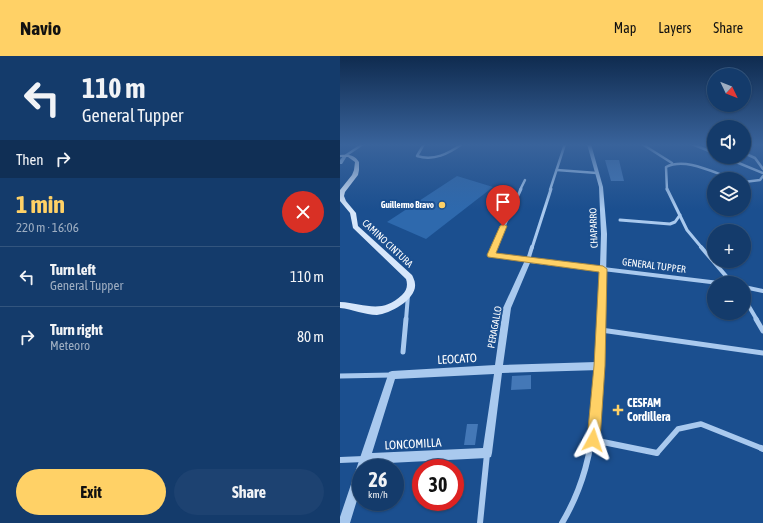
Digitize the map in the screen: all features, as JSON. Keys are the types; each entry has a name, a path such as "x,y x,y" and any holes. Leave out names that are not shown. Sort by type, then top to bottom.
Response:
{"main road":[{"name":"CAMINO CINTURA","path":"356,166 355,175 343,189 341,199 353,213 354,224 357,230 409,277 412,285 408,294"},
{"path":"340,305 380,311 392,306 408,294"}],"street":[{"name":"PERAGALLO","path":"480,523 487,453 507,308 528,260 558,166"},
{"name":"CHAPARRO","path":"562,523 568,514 582,484 593,440 600,366 604,234 601,187 595,166"},
{"path":"668,166 666,167 667,190 687,230 726,276"},
{"path":"692,166 712,172"},
{"path":"743,166 763,175 760,180 751,181"},
{"path":"557,170 597,173"},
{"name":"GENERAL TUPPER","path":"525,180 491,255 707,282"},
{"path":"620,220 670,224 675,222 680,216"},
{"path":"751,288 763,291"},
{"path":"403,352 408,294"},
{"path":"751,310 763,331"},
{"path":"601,330 763,353"},
{"name":"LEOCATO","path":"340,376 600,366"},
{"path":"364,459 392,375"},
{"path":"593,440 657,453 678,429 702,424 762,448"},
{"name":"LONCOMILLA","path":"404,462 487,453"},
{"name":"LONCOMILLA","path":"340,460 352,463"},
{"path":"344,523 352,498"}],"shaded area":[{"name":"Guillermo Bravo","path":"457,176 493,187 426,239 387,222"}],"building":[{"path":"607,166 620,166 624,181 611,181"},
{"path":"531,375 531,389 511,390 512,376"},
{"path":"467,424 478,424 475,445 464,445"}],"place":[{"name":"Guillermo Bravo","path":"442,205"},
{"name":"CESFAM Cordillera","path":"618,410"}],"route":[{"path":"503,226 491,255 603,269 600,366 593,440"}]}
